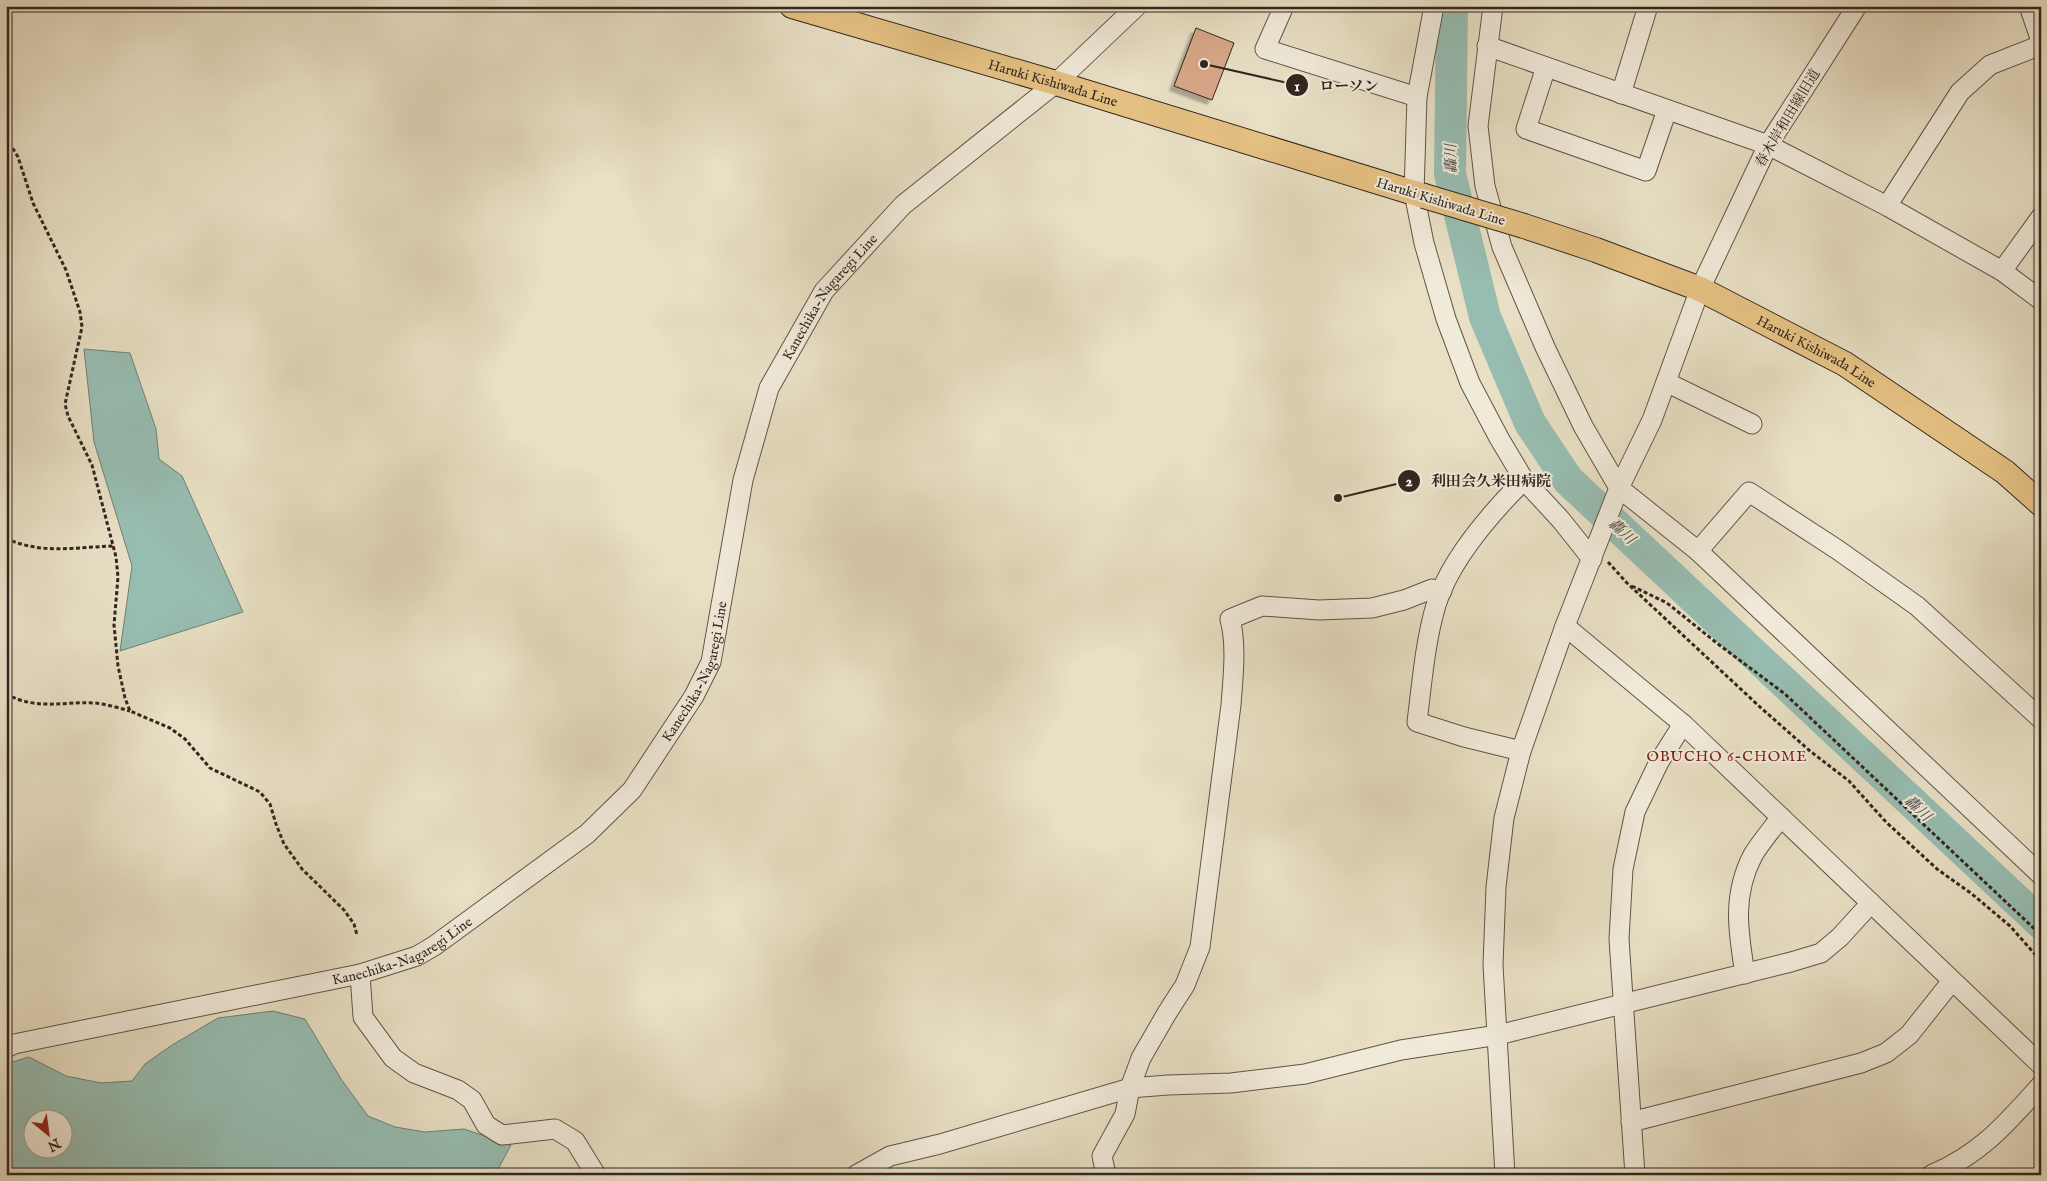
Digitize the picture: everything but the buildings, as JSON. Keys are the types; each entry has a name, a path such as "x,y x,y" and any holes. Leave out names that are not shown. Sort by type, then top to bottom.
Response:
{"main road":[{"name":"Haruki Kishiwada Line","path":"792,6 1524,226 1596,250 1700,289 1845,364 2004,472 2041,504"}],"street":[{"name":"Kanechika-Nagaregi Line","path":"6,1048 14,1044 360,974 417,956 434,946 587,834 632,790 694,696 711,662 743,480 770,388 824,290 904,205 1056,84 1137,6"},
{"path":"1284,6 1265,49 1417,97"},
{"path":"1434,6 1417,97 1419,195 1424,243 1446,319 1470,383 1524,480 1594,554"},
{"path":"1493,6 1478,126 1485,186 1502,247 1545,347 1583,426 1618,492 1698,551 2041,875"},
{"path":"1622,94 1648,6"},
{"name":"春木岸和田線旧道","path":"1504,1175 1493,965 1496,887 1504,818 1521,751 1565,626 1618,492 1652,420 1700,289 1768,145 1857,6"},
{"path":"2029,6 2041,41"},
{"path":"1887,206 1960,92 1990,64 2041,45"},
{"path":"1487,46 1768,145 1887,206 2002,271 2041,300"},
{"path":"1546,67 1526,129 1646,171 1667,110"},
{"path":"2002,271 2041,218"},
{"path":"1666,382 1752,424"},
{"path":"1521,751 1464,737 1417,722 1424,665 1436,605 1448,576 1494,510 1524,480"},
{"path":"1698,551 1749,492 1838,550 1917,606 2041,719"},
{"path":"1102,1173 1102,1156 1124,1114 1130,1088 1141,1058 1185,985 1200,947 1231,705 1233,667 1230,619 1262,606 1319,610 1372,608 1404,600 1432,589 1442,591"},
{"path":"1565,626 1683,724 2041,1065"},
{"path":"1635,1175 1619,939 1625,860 1636,812 1659,762 1683,724"},
{"path":"1745,974 1738,930 1739,895 1753,856 1781,817"},
{"path":"856,1175 890,1156 1130,1088 1231,1083 1304,1074 1401,1050 1498,1035 1745,974 1821,953 1840,937 1871,903"},
{"path":"360,974 363,1016 392,1058 414,1073 458,1090 472,1100 486,1125 502,1135 555,1129 575,1141 596,1175"},
{"path":"1631,1122 1861,1063 1886,1053 1909,1035 1952,980"},
{"path":"1931,1175 1969,1155 2000,1130 2041,1084"}],"path":[{"path":"6,137 18,157 33,203 66,270 80,312 82,327 66,404 68,416 92,465 114,546 118,577 114,626 118,666 130,711"},
{"path":"6,538 19,544 42,549 114,546"},
{"path":"1594,554 1782,726 1848,781 1886,822 1937,869 1972,894 2010,926 2041,961"},
{"path":"1627,583 1667,603 1785,694 2041,935"},
{"path":"6,694 20,701 39,704 96,703 130,711 170,728 185,739 210,768 260,792 270,804 284,844 302,869 344,910 354,924 357,935"}],"water":[{"path":"84,349 130,353 156,429 159,459 182,476 243,612 120,651 132,566 94,442"},
{"path":"273,1011 305,1019 341,1079 368,1116 395,1127 425,1132 464,1129 511,1145 495,1175 6,1175 6,1064 29,1057 66,1076 101,1083 132,1081 145,1064 172,1045 218,1018"}],"waterway":[{"name":"轟川","path":"1452,6 1450,174 1485,317 1530,423 1568,480 2041,923"}],"place":[{"name":"ローソン","path":"1204,64"},
{"name":"利田会久米田病院","path":"1338,498"}],"district":[{"name":"OBUCHO 6-CHOME","path":"1727,756"}]}
